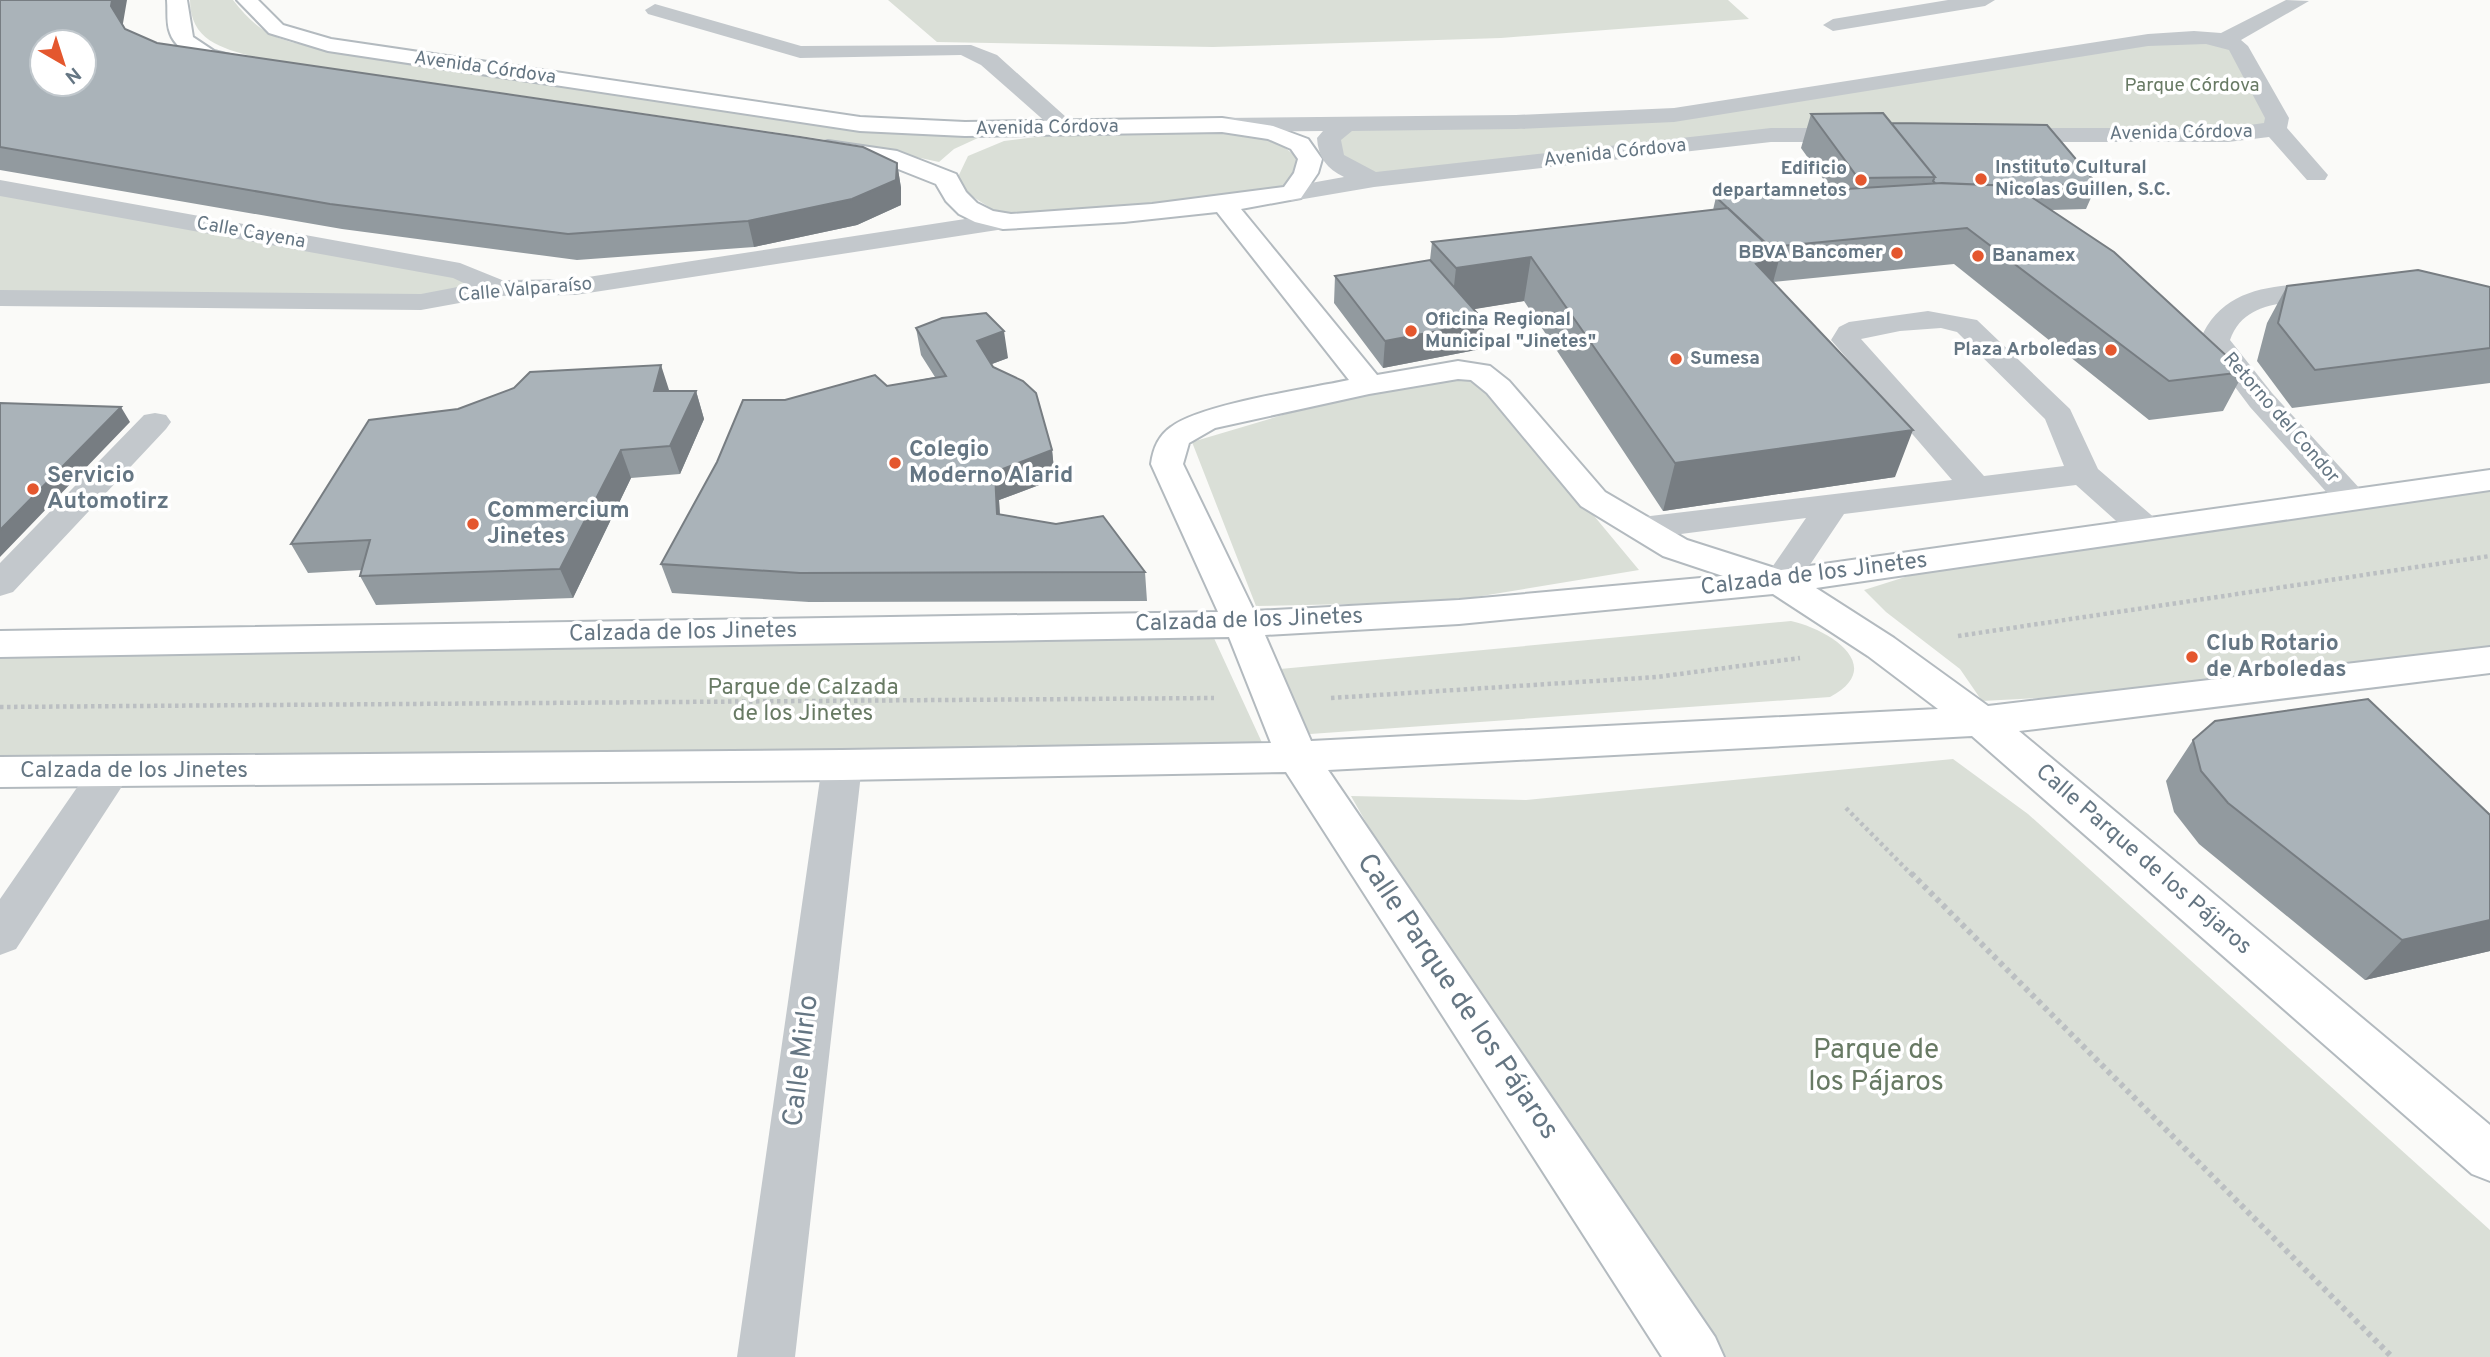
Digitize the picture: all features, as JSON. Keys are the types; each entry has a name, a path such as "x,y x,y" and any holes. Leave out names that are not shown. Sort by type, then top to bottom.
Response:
{"main road":[{"path":"177,0 180,35 188,44 201,53 261,69"},
{"name":"Avenida Córdova","path":"247,0 276,29 328,45 860,124 965,129 1222,125"},
{"path":"1222,125 1273,133 1300,144 1310,159 1307,173 1292,193"},
{"path":"806,144 888,156 947,179 965,153 1018,134 1065,127"},
{"name":"Avenida Córdova","path":"947,179 953,198 973,212 1004,222 1101,217 1224,205 1292,193"},
{"path":"1224,205 1370,385 1458,370 1479,372 1498,387 1593,499 1675,548 1780,582"},
{"name":"Calle Parque de los Pájaros","path":"1370,385 1205,421 1185,430 1174,439 1167,452 1167,464 1242,624 1297,757 1695,1357"},
{"name":"Calzada de los Jinetes","path":"0,644 1242,624 1459,612 1780,582 2490,480"},
{"name":"Calle Parque de los Pájaros","path":"1780,582 1881,647 1980,721 2490,1157"},
{"name":"Calzada de los Jinetes","path":"0,772 842,765 1297,757 1980,721 2490,660"}],"street":[{"path":"1833,25 1985,0"},
{"path":"2226,39 2299,1"},
{"path":"655,10 800,52 964,49 989,60 1065,127"},
{"name":"Avenida Córdova","path":"1222,125 1516,122 1674,115 2148,40 2226,39 2237,46 2277,118 2275,129 2228,135 1979,135"},
{"path":"1345,125 1329,138 1328,152 1339,166 1374,180"},
{"path":"2275,129 2316,175"},
{"name":"Avenida Córdova","path":"1292,193 1374,180 1771,135 1882,135"},
{"name":"Calle Cayena","path":"0,188 460,271 498,288"},
{"name":"Calle Valparaíso","path":"0,298 421,302 498,288 575,287 1004,222"},
{"name":"Retorno del Condor","path":"2350,498 2261,400 2215,340 2217,327 2233,309 2252,300 2344,288 2358,290"},
{"path":"1978,489 1846,340 1849,333 1859,328 1937,319 1953,320 1967,326 2059,416 2083,474 2145,528"},
{"path":"0,584 155,422"},
{"path":"1642,528 1978,489 2083,474"},
{"path":"1780,582 1832,506"},
{"name":"Calle Mirlo","path":"766,1357 842,765"},
{"path":"0,936 111,771"}],"path":[{"path":"0,707 1358,697 1657,677 1881,647 2490,556"},
{"path":"1846,808 2392,1357"}],"green space":[{"path":"190,0 233,0 263,30 284,40 325,49 836,124 991,132 954,149 939,162 855,144 254,57 219,46 202,33 191,14"},
{"path":"888,0 1728,0 1749,19 1501,38 1213,47 937,42"},
{"name":"Parque Córdova","path":"2195,39 2232,47 2271,128 1771,134 1375,178 1343,165 1334,139 1348,127 1675,116 2105,50"},
{"path":"1217,132 1274,142 1300,160 1285,192 1219,202 1004,217 961,189 957,179 968,156 1004,141 1067,133"},
{"path":"0,191 454,274 482,288 420,297 0,291"},
{"path":"1477,375 1639,570 1445,602 1256,606 1192,442 1373,388"},
{"path":"2490,486 2490,654 2140,693 1982,701 1960,669 1886,612 1864,590 1940,566"},
{"path":"1791,621 1806,625 1835,640 1853,661 1854,673 1846,685 1830,697 1296,735 1280,669"},
{"name":"Parque de Calzada de los Jinetes","path":"1213,636 1264,747 0,764 0,650"},
{"name":"Parque de los Pájaros","path":"1953,759 2028,814 2490,1230 2490,1357 1726,1357 1418,914 1351,796 1526,800"}],"building":[{"path":"0,0 112,0 111,6 125,29 157,43 863,147 897,163 896,180 852,199 748,221 568,234 330,204 0,147"},
{"path":"1883,113 1935,177 1858,178 1811,114"},
{"path":"1891,123 2047,125 2097,184 2015,186 1935,183 1935,177"},
{"path":"1942,183 2015,186 2114,252 2244,372 2169,381 1967,228 1769,247 1716,197"},
{"name":"Sumesa","path":"1728,208 1780,256 1756,264 1913,430 1675,463 1531,257 1456,268 1432,242"},
{"path":"1430,260 1485,322 1385,341 1335,276"},
{"path":"2418,270 2490,287 2490,348 2315,370 2278,323 2287,286"},
{"name":"Colegio Moderno Alarid","path":"986,313 1004,331 977,341 993,367 1023,381 1036,393 1052,450 995,472 997,514 1056,524 1103,516 1145,572 800,573 661,564 717,462 743,400 785,400 875,375 887,386 946,376 916,328 942,318"},
{"name":"Commercium Jinetes","path":"661,365 654,391 696,391 670,446 621,450 560,569 360,576 370,540 291,544 369,420 458,409 514,388 530,372"},
{"name":"Servicio Automotirz","path":"0,403 121,407 0,530"},
{"path":"2368,699 2490,815 2490,920 2402,940 2228,803 2201,771 2193,740 2215,721"}],"place":[{"name":"Instituto Cultural Nicolas Guillen, S.C.","path":"1981,179"},
{"name":"Edificio departamnetos","path":"1861,180"},
{"name":"BBVA Bancomer","path":"1897,253"},
{"name":"Banamex","path":"1978,256"},
{"name":"Oficina Regional Municipal \"Jinetes\"","path":"1411,331"},
{"name":"Plaza Arboledas","path":"2111,350"},
{"name":"Sumesa","path":"1676,359"},
{"name":"Colegio Moderno Alarid","path":"895,463"},
{"name":"Servicio Automotirz","path":"33,489"},
{"name":"Commercium Jinetes","path":"473,524"},
{"name":"Club Rotario de Arboledas","path":"2192,657"}]}
